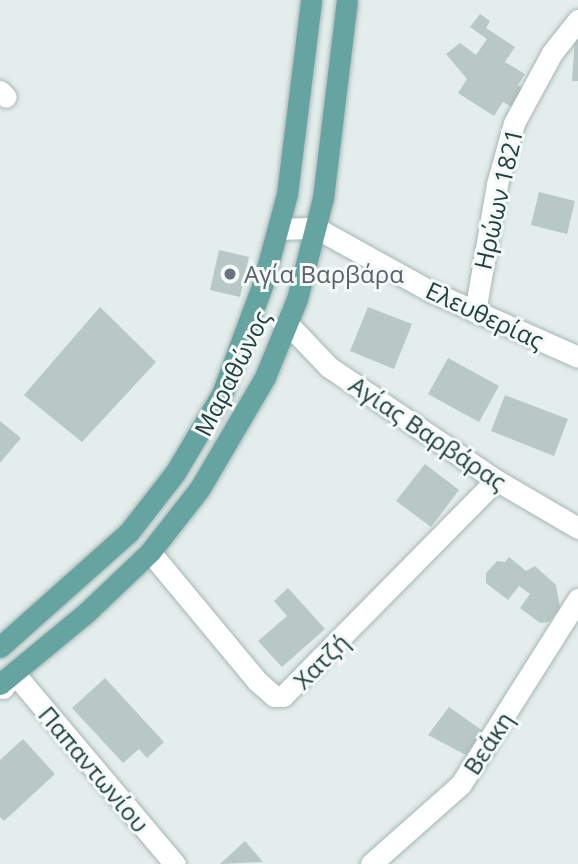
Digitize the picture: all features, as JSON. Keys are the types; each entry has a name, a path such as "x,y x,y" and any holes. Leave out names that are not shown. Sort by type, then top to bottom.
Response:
{"main road":[{"name":"Μαραθώνος","path":"0,647 129,532 175,472 206,425 230,374 287,194 311,0"},
{"name":"Μαραθώνος","path":"7,679 150,552 232,438 288,324 316,228 334,130 347,0"}],"street":[{"name":"Ηρώων 1821","path":"475,312 497,184 513,123 552,53 578,20"},
{"name":"Ελευθερίας","path":"278,229 316,228 475,312 578,357"},
{"name":"Αγίας Βαρβάρας","path":"288,324 329,367 496,480 578,528"},
{"name":"Χατζή","path":"150,552 257,681 274,696 283,696 496,480"},
{"name":"Βεάκη","path":"371,864 461,784 578,599"},
{"path":"0,692 7,679"},
{"name":"Παπαντωνίου","path":"7,679 175,864"}],"building":[{"path":"480,14 490,21 486,28 515,47 505,62 525,74 518,85 524,89 512,107 503,102 494,116 458,93 467,79 446,54 460,43 476,55 487,39 470,27"},
{"path":"575,38 578,38 578,81 572,81"},
{"path":"539,192 575,201 567,234 531,225"},
{"name":"Αγία Βαρβάρα","path":"219,250 249,257 240,297 210,290"},
{"path":"100,307 156,362 82,442 24,395"},
{"path":"368,307 412,324 394,369 350,351"},
{"path":"448,358 499,386 479,422 428,394"},
{"path":"505,395 568,419 554,456 491,431"},
{"path":"0,421 21,438 0,463"},
{"path":"425,464 459,490 431,527 396,501"},
{"path":"509,557 526,571 535,566 556,585 560,608 549,622 540,623 520,608 530,594 519,586 508,600 486,583 486,573 497,561 505,562"},
{"path":"288,588 325,629 282,667 258,641 287,616 274,601"},
{"path":"105,678 164,742 147,758 139,749 123,763 72,708"},
{"path":"449,707 483,731 466,755 428,735"},
{"path":"23,739 55,774 4,821 0,817 0,760"},
{"path":"245,841 263,862 220,864"}],"place":[{"name":"Αγία Βαρβάρα","path":"230,274"}]}
